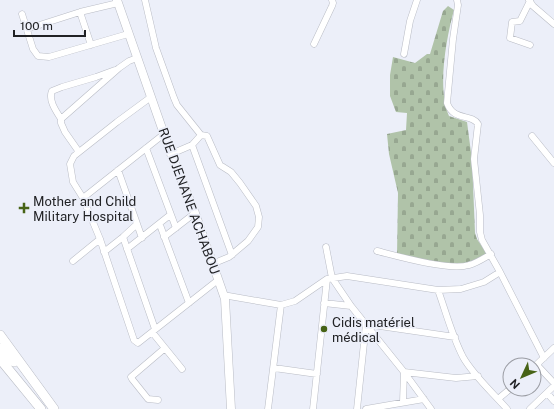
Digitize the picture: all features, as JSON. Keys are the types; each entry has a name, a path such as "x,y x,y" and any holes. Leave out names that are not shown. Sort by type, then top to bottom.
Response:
{"highway":[{"path":"0,335 54,409"},
{"path":"0,348 31,378"},
{"path":"0,359 41,409"}],"main road":[{"name":"RUE DJENANE ACHABOU","path":"117,1 171,154 195,213 225,299 230,409"}],"street":[{"path":"145,0 156,48 177,105 201,135 207,136 220,165 231,172 240,183 252,201 259,216 258,227 248,241 232,255 212,264"},
{"path":"314,44 332,6 332,0"},
{"path":"404,54 410,21 417,0"},
{"path":"457,0 458,5 452,39 447,103 449,110 454,114 475,121 478,124 474,159 480,215 480,232 482,240 491,254 544,358 554,348"},
{"path":"27,29 117,1"},
{"path":"530,1 533,6 554,24"},
{"path":"530,1 520,21 512,22 510,38 530,45"},
{"path":"80,12 91,45"},
{"path":"22,14 33,49 40,57 56,55 128,34"},
{"path":"61,119 119,68 129,61 137,58"},
{"path":"79,152 65,132 61,123 61,119 51,99 52,91 96,78 119,68"},
{"path":"151,97 79,152 71,162 73,182 83,198 100,239 134,340 138,343 218,280"},
{"path":"83,198 164,134"},
{"path":"171,154 192,145 201,135"},
{"path":"532,136 554,163"},
{"path":"192,145 232,255"},
{"path":"146,148 176,228"},
{"path":"118,170 142,238"},
{"path":"164,237 195,213"},
{"path":"127,249 160,225 170,215"},
{"path":"104,252 137,224"},
{"path":"160,225 189,303"},
{"path":"123,237 154,330 165,348 182,369"},
{"path":"74,261 100,239"},
{"path":"312,409 324,302 329,278 326,247"},
{"path":"377,251 402,258 457,266 468,266 491,254"},
{"path":"223,295 281,305 295,301 329,278 347,276 438,290 461,289 484,282 500,272"},
{"path":"329,278 404,372 431,409"},
{"path":"438,290 464,358 507,409"},
{"path":"324,302 352,306"},
{"path":"268,409 281,305"},
{"path":"366,324 455,337"},
{"path":"356,409 366,324"},
{"path":"158,400 148,399 131,377 165,348"},
{"path":"274,368 317,374"},
{"path":"404,372 456,378 478,376"},
{"path":"404,372 404,402"},
{"path":"530,409 554,385 542,373"},
{"path":"546,393 554,401"},
{"path":"498,399 502,396"},
{"path":"366,409 424,399"}],"green space":[{"path":"448,6 454,10 448,35 444,64 443,78 445,105 449,116 467,122 472,160 475,233 477,239 487,254 474,263 460,265 397,256 398,193 389,154 387,134 406,130 407,113 396,112 390,96 390,75 393,57 415,63 427,54 430,54 443,11"}],"place":[{"name":"Mother and Child Military Hospital","path":"24,208"},
{"name":"Cidis matériel médical","path":"324,329"}]}
